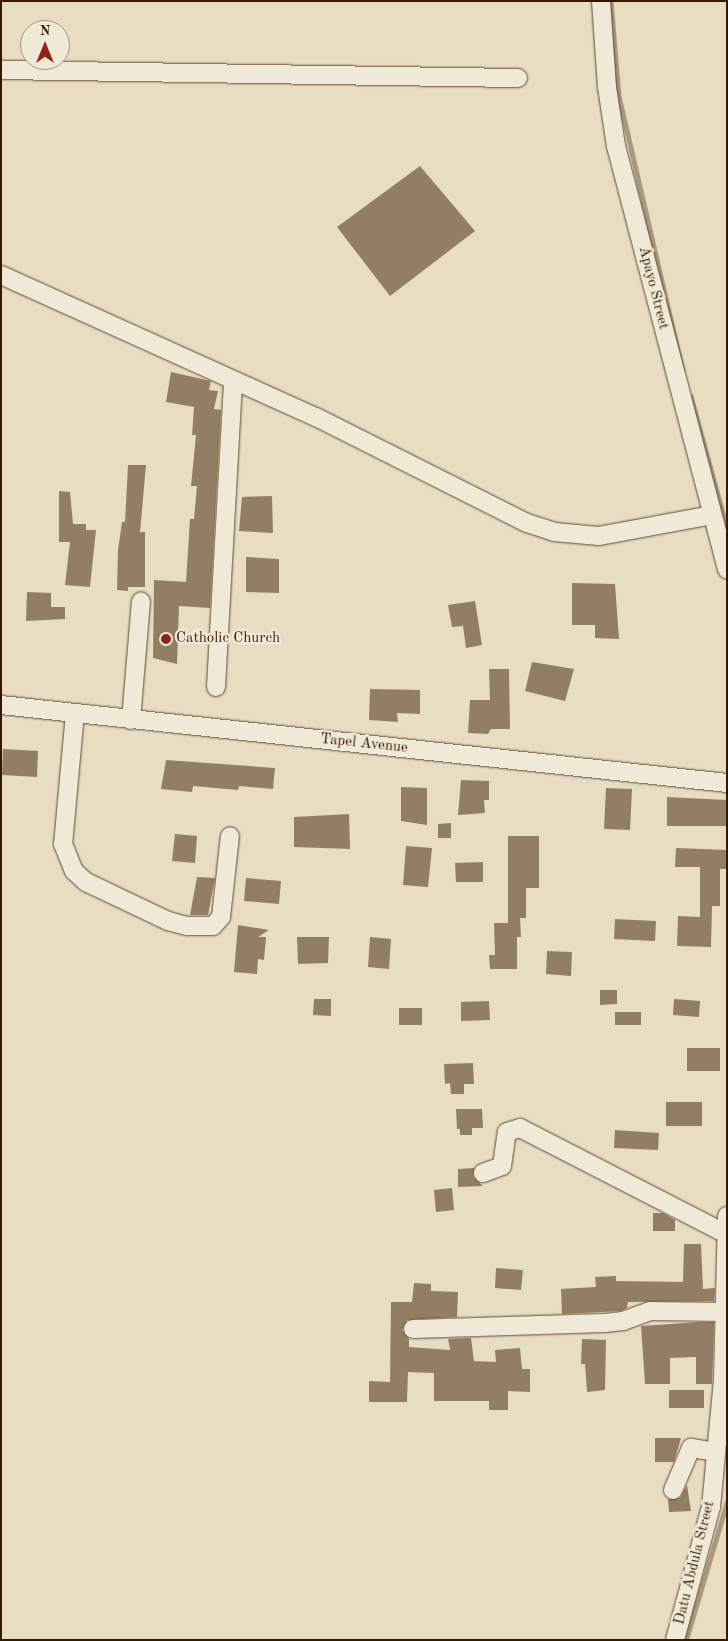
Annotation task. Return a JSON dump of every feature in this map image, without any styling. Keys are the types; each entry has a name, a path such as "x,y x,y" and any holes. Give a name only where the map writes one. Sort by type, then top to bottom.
{"street":[{"name":"Apayo Street","path":"601,1 607,87 616,146 727,570"},
{"path":"1,70 518,78"},
{"path":"1,275 233,382 316,417 495,509 554,532 599,536 712,515"},
{"path":"216,687 233,382"},
{"path":"131,720 141,601"},
{"name":"Tapel Avenue","path":"1,705 727,783"},
{"path":"75,713 63,844 74,871 86,882 168,921 188,926 213,926 221,917 230,836"},
{"path":"483,1173 502,1166 507,1132 520,1128 726,1234"},
{"name":"Datu Abdula Street","path":"675,1640 711,1507 724,1380 727,1216"},
{"path":"412,1329 604,1323 623,1321 650,1311 725,1312"},
{"path":"673,1490 691,1448 716,1452"}],"building":[{"path":"420,166 475,231 390,296 337,227"},
{"path":"171,372 211,381 209,390 218,391 214,409 221,410 210,608 179,606 177,664 153,658 154,580 186,582 190,519 194,519 197,486 191,486 196,435 192,435 194,407 166,402"},
{"path":"128,465 146,465 140,532 145,532 145,587 128,587 128,591 117,590 118,550 122,522 125,522"},
{"path":"59,491 70,492 73,524 86,524 86,530 96,530 90,587 65,585 70,542 59,542"},
{"path":"272,496 273,533 239,531 242,497"},
{"path":"246,557 279,559 279,593 246,592"},
{"path":"572,583 615,584 619,639 595,638 595,625 572,625"},
{"path":"27,592 51,593 51,607 65,607 65,619 26,621"},
{"path":"475,601 482,645 466,648 463,626 452,627 448,605"},
{"path":"532,662 574,669 565,701 525,691"},
{"path":"489,669 509,669 510,729 491,729 488,734 468,733 470,700 490,700"},
{"path":"370,689 420,690 420,714 397,713 398,722 369,720"},
{"path":"3,749 38,751 37,777 2,775"},
{"path":"166,760 275,768 273,789 239,786 238,790 193,786 192,792 161,789"},
{"path":"461,780 489,781 489,800 484,800 485,813 458,815"},
{"path":"401,787 427,788 427,825 401,821"},
{"path":"606,788 632,789 630,830 604,829"},
{"path":"667,797 727,800 727,826 667,826"},
{"path":"349,814 350,849 294,847 294,817"},
{"path":"451,823 451,838 438,838 438,824"},
{"path":"175,834 197,836 195,863 172,861"},
{"path":"508,836 539,836 539,888 526,888 526,918 520,918 521,937 517,937 517,969 490,969 489,955 495,955 494,923 508,923"},
{"path":"406,846 432,848 428,887 403,885"},
{"path":"676,848 727,850 727,869 720,869 720,906 712,906 711,947 677,946 678,916 700,917 700,867 675,867"},
{"path":"483,862 483,882 456,882 455,863"},
{"path":"197,877 215,878 208,915 190,915"},
{"path":"246,878 281,881 279,904 244,901"},
{"path":"615,919 656,921 655,941 614,939"},
{"path":"238,925 269,930 258,937 266,937 264,960 258,959 257,974 234,972"},
{"path":"297,937 329,937 328,963 298,964"},
{"path":"370,937 391,939 389,969 368,967"},
{"path":"547,951 572,952 571,976 546,974"},
{"path":"600,990 617,990 617,1004 600,1005"},
{"path":"314,999 331,999 331,1016 313,1015"},
{"path":"674,999 700,1001 699,1017 673,1015"},
{"path":"489,1001 490,1020 461,1021 461,1002"},
{"path":"399,1008 422,1008 422,1025 399,1025"},
{"path":"615,1012 641,1012 641,1025 615,1025"},
{"path":"687,1048 720,1048 720,1071 687,1071"},
{"path":"473,1063 474,1084 464,1084 464,1094 451,1094 450,1083 445,1084 444,1064"},
{"path":"666,1102 702,1102 702,1126 666,1126"},
{"path":"456,1109 482,1109 483,1128 472,1128 472,1135 460,1135 460,1129 457,1129"},
{"path":"615,1130 659,1133 658,1150 614,1148"},
{"path":"474,1168 473,1177 483,1186 458,1187 458,1169"},
{"path":"452,1188 454,1210 436,1212 434,1190"},
{"path":"653,1213 663,1213 675,1220 675,1231 653,1231"},
{"path":"684,1244 701,1244 703,1289 715,1288 714,1301 628,1302 627,1308 621,1311 562,1314 561,1289 596,1287 595,1277 616,1276 616,1281 683,1282"},
{"path":"496,1268 523,1270 521,1290 495,1288"},
{"path":"414,1283 431,1284 431,1291 458,1292 457,1317 407,1320 402,1330 409,1339 409,1347 450,1350 448,1339 471,1338 474,1361 496,1362 495,1350 520,1348 522,1369 530,1369 530,1392 508,1391 508,1410 489,1410 489,1401 434,1401 434,1373 408,1372 407,1402 369,1402 369,1381 390,1382 391,1302 412,1302"},
{"path":"714,1322 712,1384 696,1384 696,1357 670,1358 670,1384 645,1384 641,1326"},
{"path":"582,1339 606,1340 605,1390 587,1392 585,1364 581,1364"},
{"path":"669,1390 704,1390 704,1408 669,1408"},
{"path":"655,1438 681,1438 674,1462 655,1462"},
{"path":"687,1485 691,1511 669,1512 668,1499 680,1498"}],"waterway":[{"path":"611,1 619,96 683,370"},
{"path":"691,396 727,528"},
{"path":"686,1640 727,1502"}],"place":[{"name":"Catholic Church","path":"166,639"}]}
